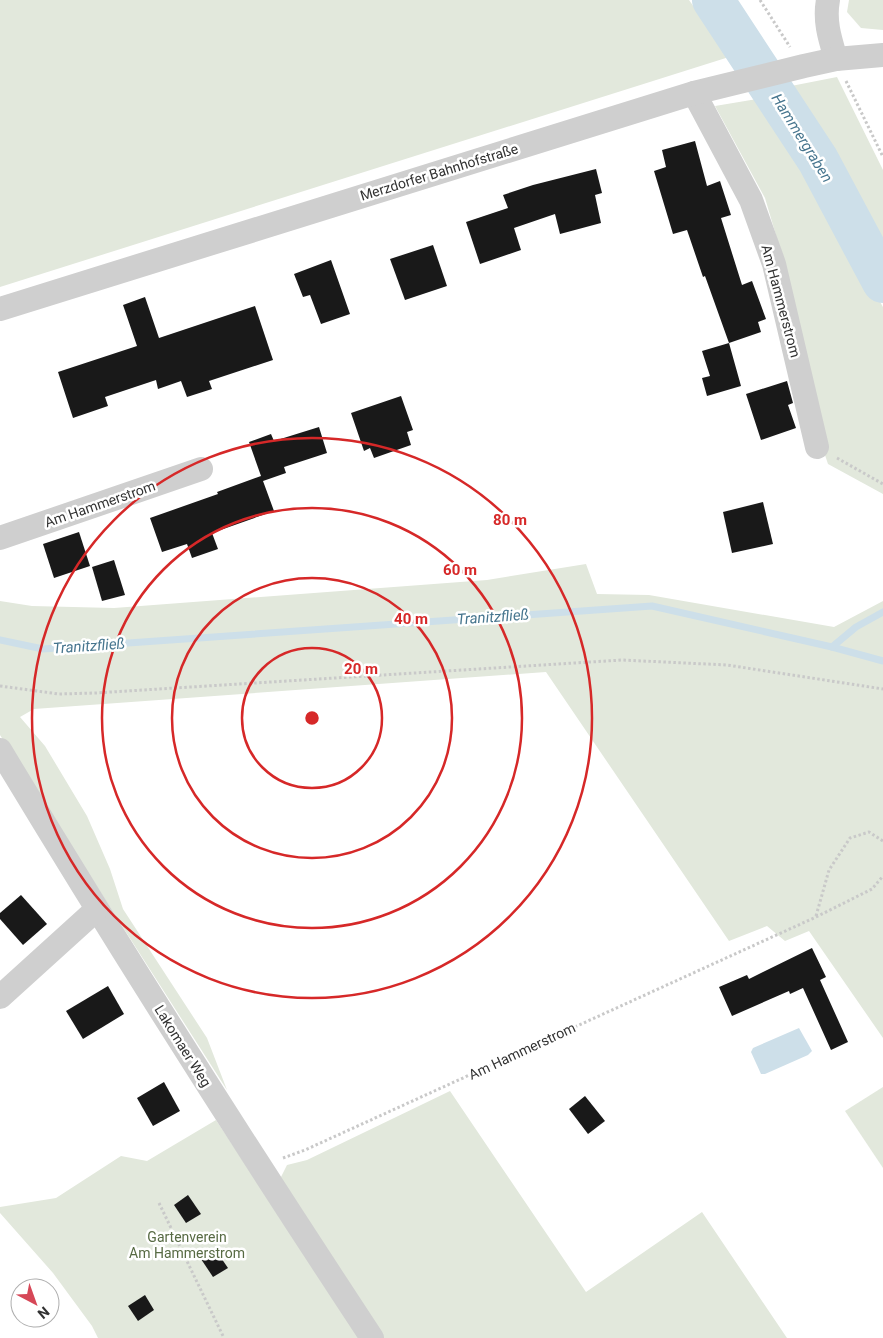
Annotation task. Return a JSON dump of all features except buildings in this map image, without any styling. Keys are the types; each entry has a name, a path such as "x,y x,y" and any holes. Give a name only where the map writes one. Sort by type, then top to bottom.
{"street":[{"path":"828,0 826,12 827,28 836,60"},
{"name":"Merzdorfer Bahnhofstraße","path":"0,309 694,93 800,67 836,60 883,55"},
{"name":"Am Hammerstrom","path":"694,93 751,200 774,264 817,447"},
{"name":"Am Hammerstrom","path":"0,538 200,469"},
{"name":"Lakomaer Weg","path":"0,750 96,910 259,1166 372,1338"},
{"path":"0,997 96,910"}],"path":[{"path":"760,0 800,67"},
{"path":"836,60 883,157"},
{"path":"817,447 883,484"},
{"path":"0,686 59,694 96,693 622,660 727,665 883,689"},
{"path":"816,917 829,870 850,838 869,832 883,841"},
{"name":"Am Hammerstrom","path":"259,1166 314,1146 816,917 872,889 883,876"},
{"path":"159,1203 224,1338"}],"green space":[{"path":"0,0 689,0 729,57 0,287"},
{"path":"849,0 883,0 883,30 861,28 847,12"},
{"path":"837,77 883,170 883,244 820,136 786,87"},
{"path":"757,99 798,160 883,307 883,494 828,464 820,440 786,269 765,198 715,106"},
{"path":"586,564 597,594 649,595 834,627 883,601 883,1038 809,931 785,941 767,926 729,941 546,672 34,709 20,717 45,746 87,816 110,869 123,909 207,1038 227,1090 0,735 0,601 32,606 114,608 487,580"},
{"path":"883,1087 883,1168 845,1111"},
{"path":"450,1091 586,1292 702,1212 787,1338 384,1338 279,1181 287,1165 307,1160"},
{"name":"Gartenverein Am Hammerstrom","path":"216,1120 360,1338 98,1338 92,1326 60,1283 60,1278 57,1278 0,1213 0,1207 56,1198 121,1156 147,1161"}],"water":[{"path":"799,1028 812,1051 808,1055 761,1074 751,1052 753,1048"}],"waterway":[{"name":"Hammergraben","path":"713,0 818,160 883,282"},
{"name":"Tranitzfließ","path":"0,640 43,649 652,606 832,647 883,661"},
{"name":"Tranitzfließ","path":"832,647 856,627 883,612"}]}
